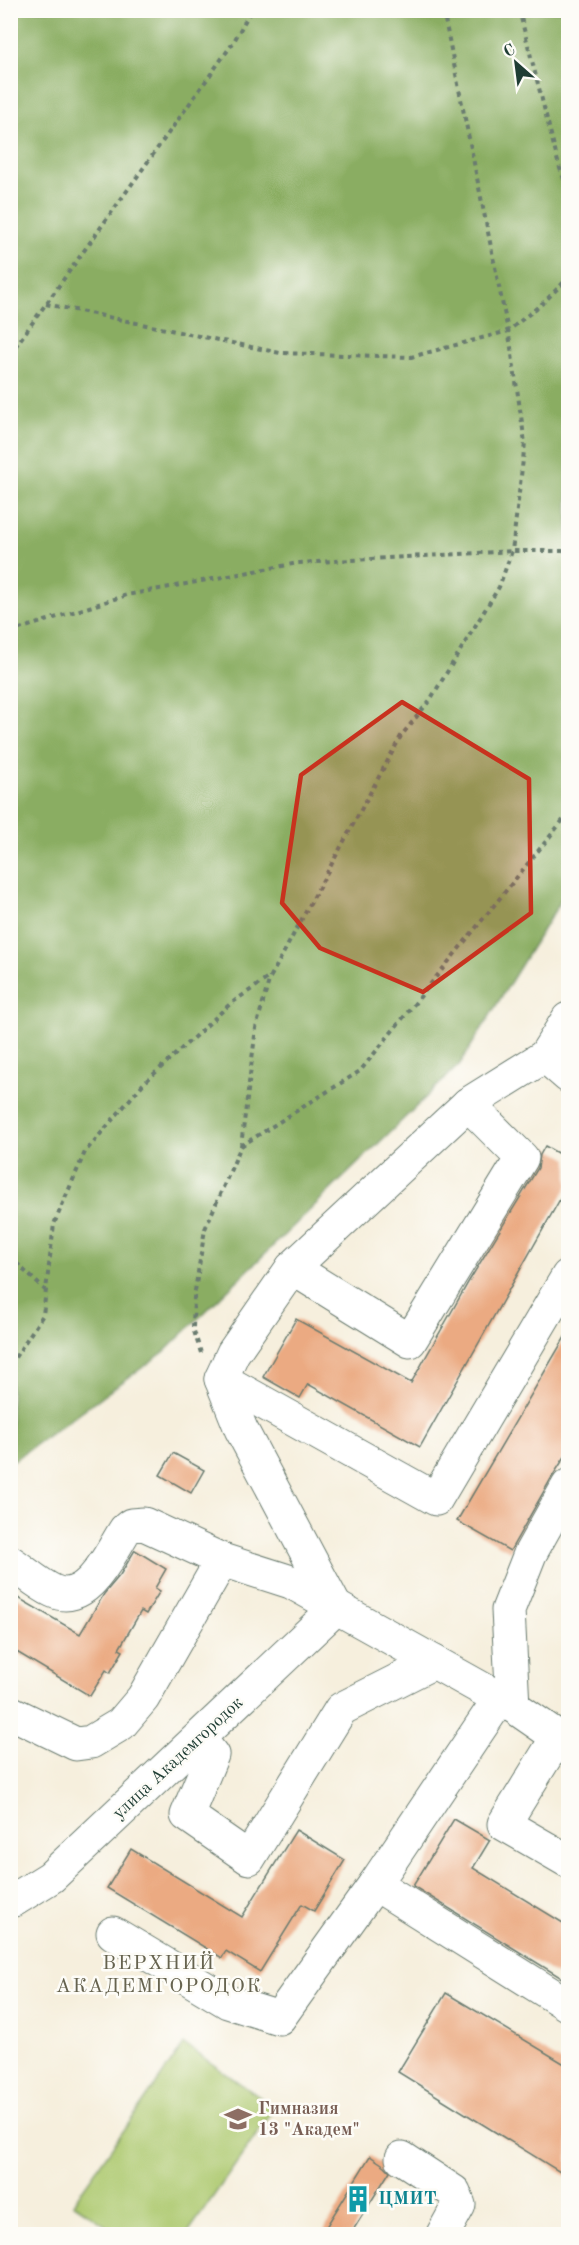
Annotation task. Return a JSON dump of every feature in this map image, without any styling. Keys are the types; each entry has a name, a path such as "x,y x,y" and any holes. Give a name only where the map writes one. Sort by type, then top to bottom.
{"street":[{"path":"336,1608 241,1429 222,1379 233,1353 292,1268 468,1104 557,1066 568,1019"},
{"path":"292,1268 410,1341 522,1158 468,1104"},
{"path":"222,1379 436,1499 568,1276"},
{"path":"114,1933 228,2002 279,2018 507,1702 508,1610 530,1554 568,1486"},
{"path":"10,1562 53,1591 66,1594 76,1592 87,1587 125,1530 131,1526 144,1524 222,1560 291,1582 507,1702 563,1741 504,1824 568,1861"},
{"path":"10,1712 76,1744 91,1742 121,1724 143,1698 222,1560"},
{"name":"улица Академгородок","path":"14,1900 51,1877 336,1608"},
{"path":"199,1737 212,1755 187,1815 249,1858 341,1709 434,1662"},
{"path":"375,1884 568,2005"},
{"path":"402,2158 454,2192 459,2205 443,2235"}],"path":[{"path":"10,354 233,43 251,10"},
{"path":"222,1379 205,1364 194,1328 194,1297 206,1229 241,1146 256,1028 271,976 401,736 430,700 499,587 512,551 525,443 508,331 443,10"},
{"path":"519,10 559,166 568,189"},
{"path":"46,304 279,353 411,357 508,331 544,302 568,278"},
{"path":"10,632 127,595 298,563 512,551 568,551"},
{"path":"241,1146 360,1071 568,814"},
{"path":"10,1365 43,1315 54,1224 85,1152 142,1083 230,1004 271,976"},
{"path":"10,1257 46,1291"}],"highlighted area":[{"path":"402,702 529,779 531,913 423,992 320,948 282,903 301,775"}],"green space":[{"path":"11,10 568,11 568,889 460,1064 164,1352 11,1462"},
{"path":"184,2044 275,2108 187,2234 118,2234 73,2203"}],"building":[{"path":"545,1146 568,1159 568,1185 420,1447 308,1384 300,1398 263,1377 296,1319 411,1383 469,1281 538,1168 540,1155"},
{"path":"568,1332 568,1452 510,1551 457,1521"},
{"path":"173,1453 204,1470 191,1493 160,1475"},
{"path":"135,1550 166,1569 155,1588 160,1591 146,1614 141,1611 119,1649 123,1651 110,1673 106,1670 90,1696 10,1648 10,1593 80,1634 104,1594 120,1575"},
{"path":"454,1819 490,1840 473,1868 568,1926 568,1982 413,1886"},
{"path":"296,1830 345,1860 314,1911 302,1904 260,1972 226,1951 222,1958 107,1888 131,1849 242,1917"},
{"path":"446,1993 568,2066 568,2177 398,2072"},
{"name":"ЦМИТ","path":"370,2156 390,2171 350,2235 321,2235"}],"place":[{"name":"Гимназия 13 \"Академ\"","path":"238,2119"},
{"name":"ЦМИТ","path":"358,2199"}],"district":[{"name":"ВЕРХНИЙ АКАДЕМГОРОДОК","path":"159,1976"}]}
